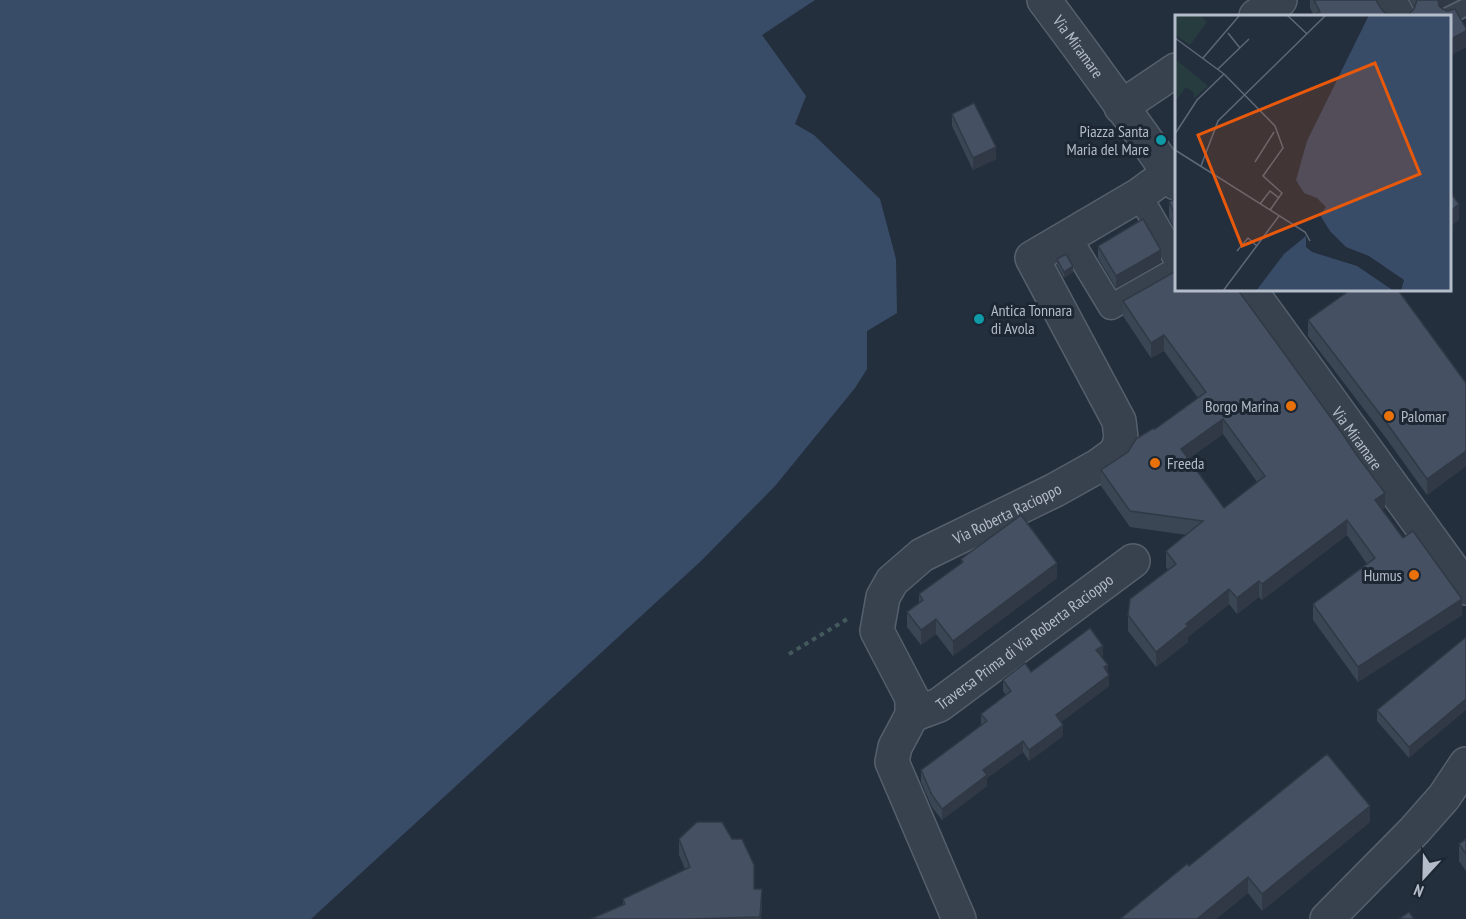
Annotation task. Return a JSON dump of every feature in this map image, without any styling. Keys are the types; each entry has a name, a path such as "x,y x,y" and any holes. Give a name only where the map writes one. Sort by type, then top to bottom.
{"street":[{"name":"Via Miramare","path":"1044,0 1173,178"},
{"path":"1258,15 1280,0"},
{"path":"1389,0 1397,15"},
{"path":"1122,107 1175,71"},
{"name":"Via Roberta Racioppo","path":"912,715 912,698 877,631 883,597 892,581 922,555 1055,490 1098,466 1117,452 1121,438 1119,421 1032,258 1139,195 1173,178"},
{"path":"1139,195 1175,257"},
{"path":"1068,236 1111,307 1175,271"},
{"name":"Via Miramare","path":"1251,291 1466,588"},
{"name":"Traversa Prima di Via Roberta Racioppo","path":"912,715 939,705 1133,561"},
{"path":"912,715 895,747 892,762 959,919"},
{"path":"1327,919 1455,790 1466,764"}],"lane":[{"path":"1450,15 1466,7"}],"path":[{"path":"789,654 883,597"}],"water":[{"path":"0,0 815,0 762,35 806,96 795,124 814,135 880,199 896,259 897,313 867,331 867,369 855,388 775,486 701,561 311,919 0,919"}],"building":[{"path":"1314,0 1376,0 1388,15 1314,15 1320,12"},
{"path":"1417,0 1438,0 1439,6 1443,9 1447,11 1455,9 1466,31 1451,39 1451,15 1408,15 1414,9"},
{"path":"974,103 996,147 973,158 952,114"},
{"path":"1451,194 1459,204 1451,210"},
{"path":"1175,199 1175,214 1169,202"},
{"path":"1143,219 1161,250 1116,276 1098,246"},
{"path":"1066,254 1073,266 1064,272 1057,259"},
{"path":"1175,272 1175,291 1239,291 1385,493 1375,500 1403,538 1413,531 1462,599 1358,667 1313,604 1375,558 1347,520 1262,584 1259,581 1237,598 1229,589 1156,652 1128,615 1130,599 1176,564 1166,551 1203,521 1130,511 1101,470 1128,452 1136,439 1155,429 1206,392 1164,335 1151,343 1123,301","holes":["1223,419 1265,476 1224,508 1181,449"]},
{"path":"1349,291 1399,291 1466,383 1466,451 1427,479 1308,320"},
{"path":"1021,515 1057,563 953,641 936,619 921,630 907,612 923,600 919,594 963,562 961,559"},
{"path":"1090,628 1103,646 1096,650 1108,665 1104,667 1109,675 1056,715 1063,725 1029,750 1023,741 983,770 987,775 942,809 932,795 921,770 987,721 981,714 1011,691 1003,680 1025,663 1031,672"},
{"path":"1466,637 1466,699 1409,747 1377,710"},
{"path":"1327,754 1370,806 1262,894 1248,877 1197,919 1120,919 1187,864 1189,866"},
{"path":"697,822 722,822 732,839 742,839 754,865 754,889 762,889 760,917 591,919 625,904 623,899 690,867 679,839"},
{"path":"1466,839 1466,854 1459,844"},
{"path":"1409,912 1414,919 1399,919"}],"place":[{"name":"Piazza Santa Maria del Mare","path":"1161,140"},
{"name":"Antica Tonnara di Avola","path":"979,319"},
{"name":"Borgo Marina","path":"1291,406"},
{"name":"Palomar","path":"1389,416"},
{"name":"Freeda","path":"1155,463"},
{"name":"Humus","path":"1414,575"}]}
